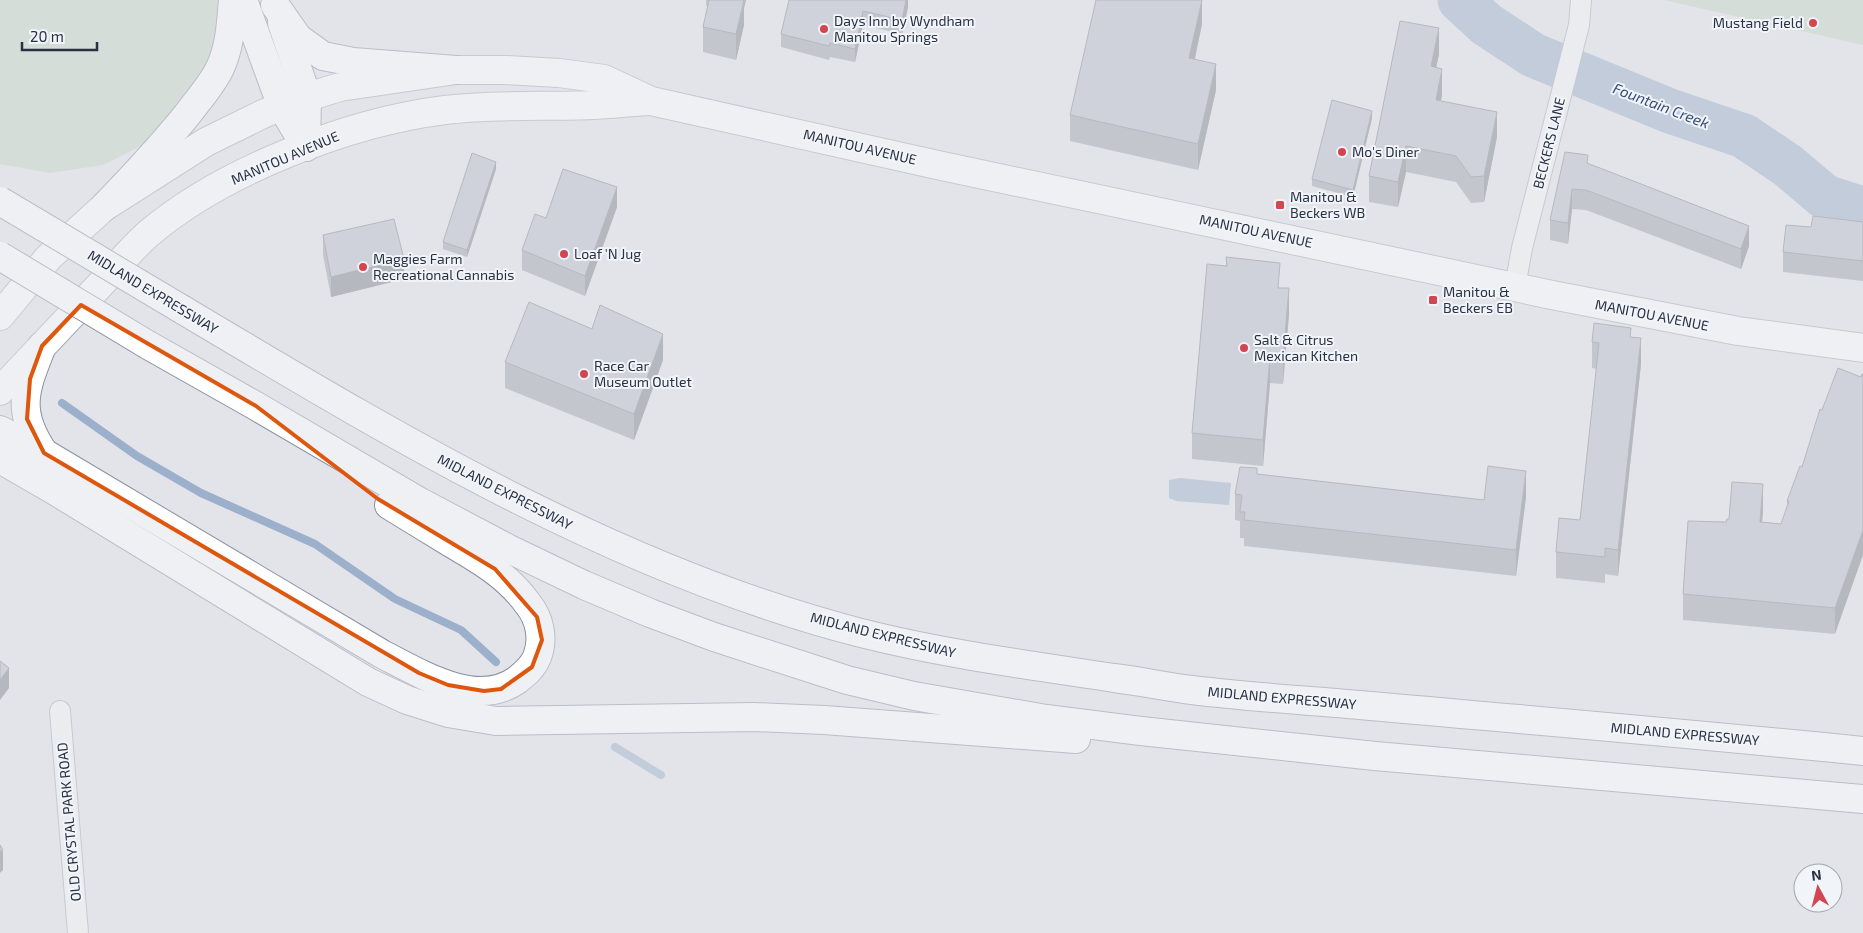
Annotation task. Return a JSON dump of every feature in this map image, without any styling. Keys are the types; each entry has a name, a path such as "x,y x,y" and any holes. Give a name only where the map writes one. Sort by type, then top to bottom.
{"main road":[{"path":"104,207 153,157 210,84 220,68 230,33 233,0"},
{"path":"243,0 282,107 306,147"},
{"path":"274,3 307,97 306,147"},
{"path":"274,3 298,38 323,56 353,62 456,70"},
{"name":"MANITOU AVENUE","path":"0,316 49,257 104,207 206,142 282,107 340,87 456,70 550,73 604,79 651,101 933,164 1515,287 1738,331 1863,348"},
{"name":"MANITOU AVENUE","path":"0,391 147,235 183,208 222,184 262,165 348,132 384,122 444,110 494,106 592,105 651,101"},
{"name":"MIDLAND EXPRESSWAY","path":"0,201 305,383 417,446 559,521 689,576 747,598 859,633 983,658 1192,690 1863,751"},
{"path":"0,256 148,345 420,502 516,552 584,585 650,613 714,637 847,680 914,696 1046,719 1151,732 1375,756 1863,799"},
{"path":"42,346 30,379 26,402 27,419 32,436 44,453"},
{"path":"0,430 44,453 382,654 419,673 448,685 467,690 484,691 501,689 511,684 532,667 540,651 542,640 537,617 528,604 495,569 378,499 256,406"},
{"path":"0,459 368,682 406,700 448,713 496,721 755,717 814,719 1028,736 1375,756"},
{"path":"0,472 12,474 52,489"}],"street":[{"name":"BECKERS LANE","path":"1515,287 1522,248 1579,26 1581,0"},
{"name":"OLD CRYSTAL PARK ROAD","path":"60,711 78,933"}],"highlighted area":[{"path":"81,305 256,406 378,499 495,569 537,617 542,640 532,667 501,689 484,691 448,685 419,673 44,453 27,419 30,379 42,346"}],"green space":[{"path":"0,0 220,0 221,2 213,55 188,103 151,141 103,165 50,173 0,164"},
{"name":"Mustang Field","path":"1664,0 1863,0 1863,45"}],"water":[{"path":"1180,478 1231,483 1229,505 1176,501 1169,498 1169,480"}],"building":[{"path":"709,0 744,0 736,34 703,27"},
{"name":"Days Inn by Wyndham Manitou Springs","path":"789,0 906,0 902,20 863,11 855,49 830,43 829,46 781,34"},
{"path":"1096,0 1202,0 1189,58 1216,64 1198,144 1070,115"},
{"path":"1400,21 1439,28 1431,66 1442,69 1436,100 1497,112 1484,176 1471,177 1456,156 1406,146 1398,182 1369,176"},
{"name":"Mo's Diner","path":"1332,100 1372,111 1353,190 1312,179"},
{"path":"1565,152 1588,155 1587,163 1749,226 1741,249 1586,190 1572,189 1568,223 1550,220"},
{"path":"472,153 496,162 467,250 443,242"},
{"name":"Loaf 'N Jug","path":"563,169 617,187 585,276 522,250 535,214 546,218"},
{"path":"1813,216 1863,222 1863,261 1783,252 1786,225 1811,227"},
{"path":"394,219 404,259 331,277 323,235"},
{"name":"Salt & Citrus Mexican Kitchen","path":"1226,257 1280,263 1278,288 1289,288 1283,358 1270,357 1263,440 1192,433 1207,264 1227,266"},
{"name":"Race Car Museum Outlet","path":"529,302 592,329 600,305 663,334 634,414 505,362"},
{"path":"1594,323 1631,328 1630,337 1641,338 1618,550 1605,548 1605,557 1556,552 1559,518 1580,520 1599,343 1592,342"},
{"path":"1838,368 1861,377 1863,374 1863,530 1835,608 1683,594 1688,521 1726,522 1729,519 1732,482 1763,484 1760,522 1781,524 1789,501 1787,501 1800,466 1802,467 1820,409 1822,410"},
{"path":"1488,466 1526,471 1516,550 1244,520 1245,512 1240,512 1242,495 1235,494 1240,467 1257,468 1257,474 1484,500"},
{"path":"0,661 9,668 0,680"}],"waterway":[{"name":"Fountain Creek","path":"1460,0 1486,24 1533,55 1670,111 1744,136 1787,165 1825,197 1863,209"},
{"path":"62,403 137,456 201,493 315,544 395,599 461,630 496,662"},
{"path":"615,747 661,775"}],"place":[{"name":"Mustang Field","path":"1813,23"},
{"name":"Days Inn by Wyndham Manitou Springs","path":"824,29"},
{"name":"Mo's Diner","path":"1342,152"},
{"name":"Manitou & Beckers WB","path":"1280,205"},
{"name":"Loaf 'N Jug","path":"564,254"},
{"name":"Maggies Farm Recreational Cannabis","path":"363,267"},
{"name":"Manitou & Beckers EB","path":"1433,300"},
{"name":"Salt & Citrus Mexican Kitchen","path":"1244,348"},
{"name":"Race Car Museum Outlet","path":"584,374"}]}
